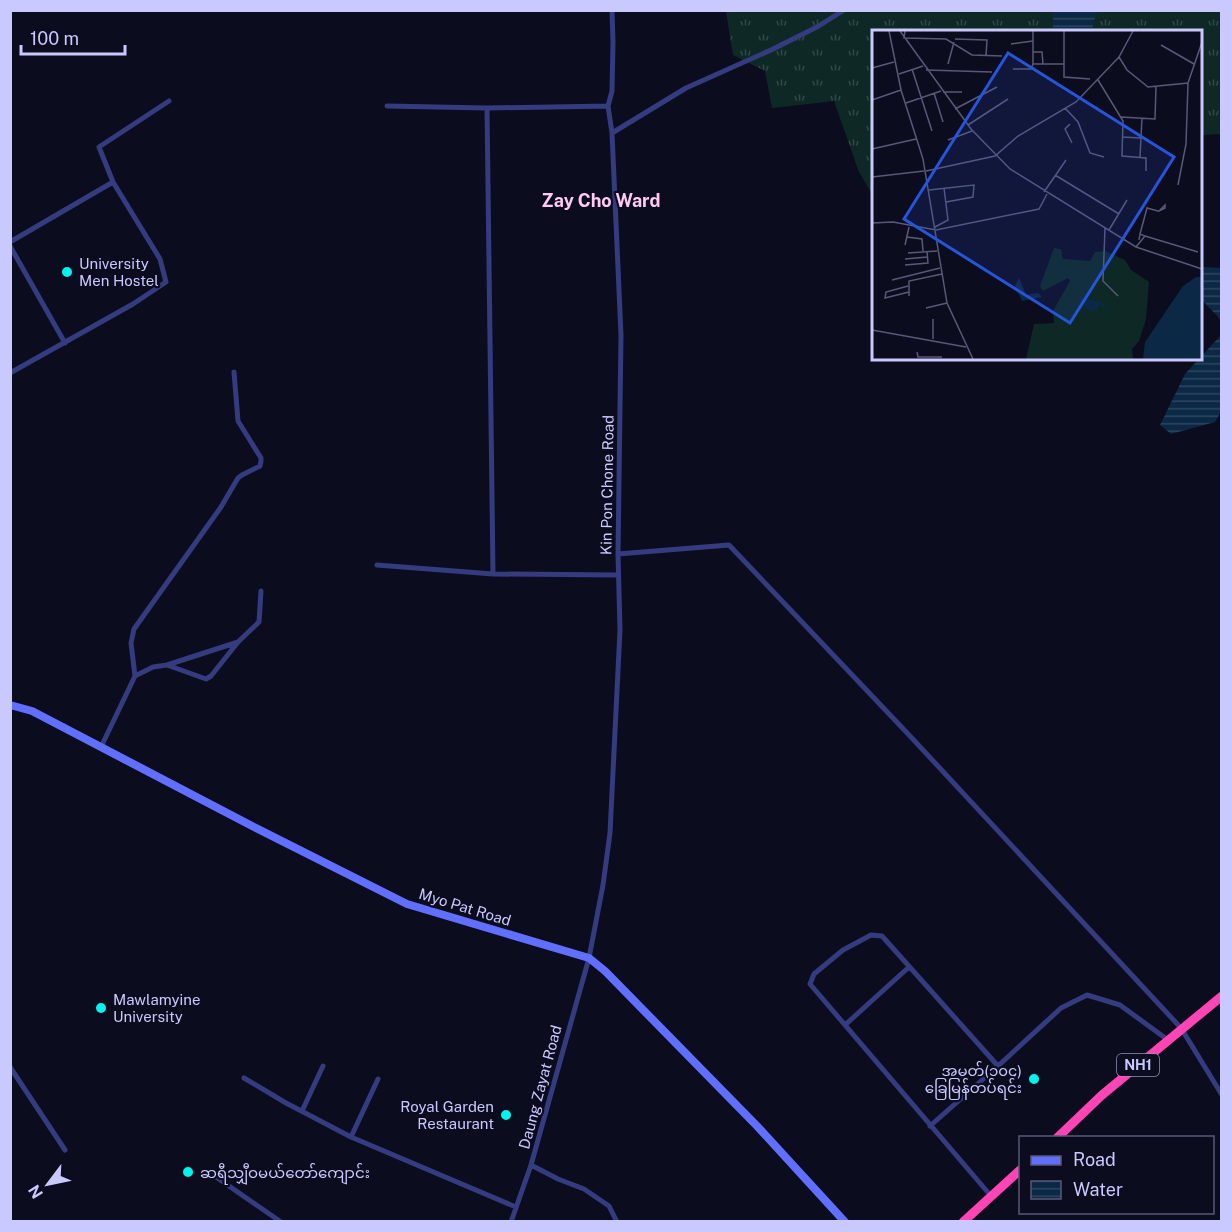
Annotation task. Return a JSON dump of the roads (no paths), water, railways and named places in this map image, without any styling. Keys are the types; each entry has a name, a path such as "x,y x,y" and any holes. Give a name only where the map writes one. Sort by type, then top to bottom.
{"highway":[{"name":"NH1","path":"1057,1136 1102,1095 1221,996"},
{"path":"963,1221 1019,1171"}],"main road":[{"name":"Myo Pat Road","path":"10,705 32,711 407,904 589,958 605,971 757,1126 846,1221"}],"street":[{"name":"Kin Pon Chone Road","path":"589,958 610,833 620,630 618,554 621,335 612,133 608,106 612,91 612,10"},
{"path":"612,133 686,88 771,50 817,27 844,10"},
{"path":"10,374 133,304 166,282 160,259 113,182 99,147 169,101"},
{"path":"387,106 487,108 608,106"},
{"path":"487,108 493,574"},
{"path":"65,343 10,244 113,182"},
{"path":"100,747 135,676 131,643 134,629 221,507 238,478 260,466 261,458 238,421 234,372"},
{"path":"618,554 729,545 1181,1028 1221,1095"},
{"path":"377,565 493,574 618,574"},
{"path":"166,665 206,679 209,678 238,642 259,622 261,591"},
{"path":"135,676 153,667 238,642"},
{"path":"991,1196 810,984 814,974 843,950 871,935 882,936 998,1066"},
{"name":"Daung Zayat Road","path":"511,1221 531,1165 589,958"},
{"path":"845,1025 909,967"},
{"path":"930,1126 1061,1008 1087,994 1120,1005 1168,1040"},
{"path":"302,1111 323,1066"},
{"path":"10,1067 66,1150"},
{"path":"244,1078 351,1137 516,1207"},
{"path":"351,1137 378,1079"},
{"path":"531,1165 584,1189 609,1206 617,1221"},
{"path":"216,1177 280,1221"}],"water":[{"path":"1053,10 1097,11 1092,30 1053,30"},
{"path":"1202,267 1221,268 1221,320 1202,300"},
{"path":"1221,335 1221,412 1215,422 1171,434 1160,425 1185,374 1198,360 1202,360 1202,356"}],"place":[{"name":"University Men Hostel","path":"67,272"},
{"name":"Mawlamyine University","path":"101,1008"},
{"name":"အမှတ်(၁၀၄) ခြေမြန်တပ်ရင်း","path":"1034,1079"},
{"name":"Royal Garden Restaurant","path":"506,1115"},
{"name":"ဆရီသျှီဝမယ်တော်ကျောင်း","path":"188,1172"}],"district":[{"name":"Zay Cho Ward","path":"601,200"}]}
